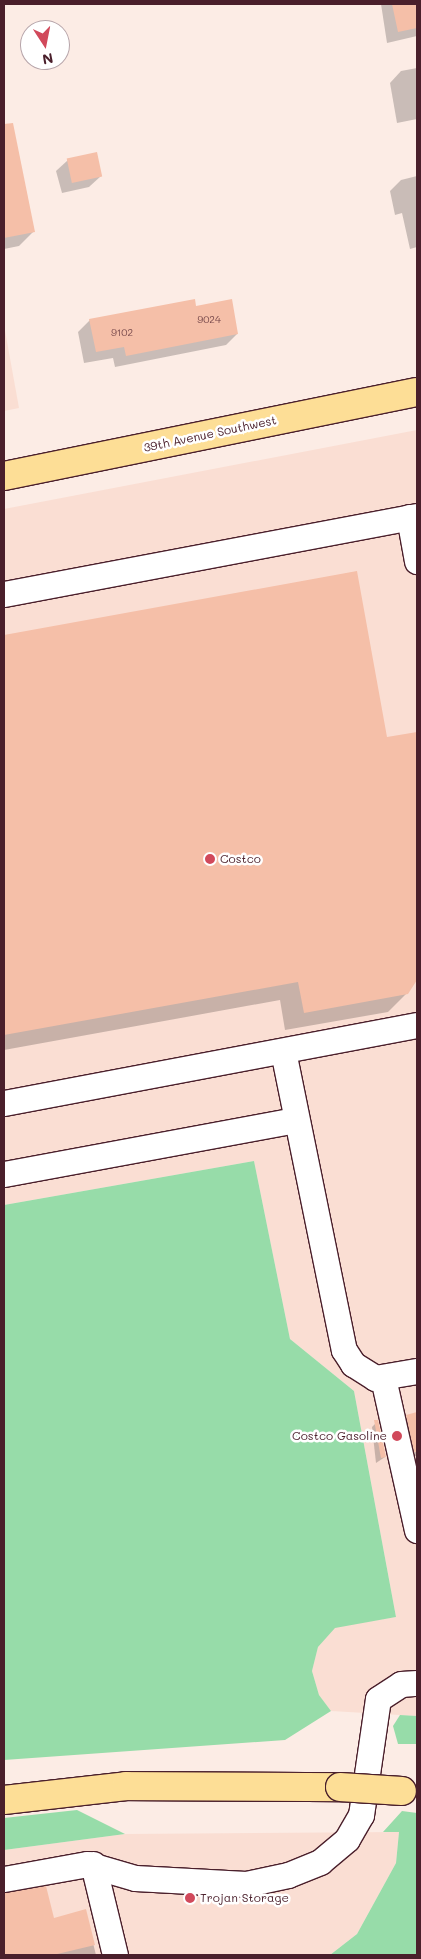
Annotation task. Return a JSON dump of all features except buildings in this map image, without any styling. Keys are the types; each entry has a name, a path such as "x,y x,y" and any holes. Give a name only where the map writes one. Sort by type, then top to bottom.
{"main road":[{"name":"39th Avenue Southwest","path":"4,476 417,392"},
{"path":"4,1800 126,1786 340,1787 410,1792"}],"street":[{"path":"4,594 413,516 417,561"},
{"path":"4,1103 417,1025"},
{"path":"283,1051 344,1350 367,1375 383,1378 417,1371"},
{"path":"4,1174 296,1120"},
{"path":"383,1378 417,1530"},
{"path":"4,1879 93,1864 134,1878 223,1884 288,1875 320,1862 347,1839 361,1815 371,1767 378,1699 396,1686 417,1683"},
{"path":"93,1864 110,1954"}],"shaded area":[{"path":"4,325 19,408 4,411"},
{"path":"417,430 417,1716 331,1711 319,1695 312,1671 318,1647 335,1627 396,1617 354,1391 290,1339 254,1161 4,1205 4,509"},
{"name":"Trojan Storage","path":"399,1832 396,1863 357,1934 330,1955 4,1955 4,1850 125,1834"}],"green space":[{"path":"254,1161 290,1339 354,1391 396,1617 335,1628 318,1647 312,1671 319,1695 331,1711 285,1740 4,1760 4,1205"},
{"path":"400,1715 417,1716 417,1744 398,1744 393,1726"},
{"path":"77,1810 125,1834 4,1850 4,1818"},
{"path":"402,1811 417,1813 417,1955 330,1955 357,1934 396,1863 399,1832 383,1832"}],"place":[{"name":"Costco","path":"210,859"},
{"name":"Costco Gasoline","path":"397,1436"},
{"name":"Trojan Storage","path":"190,1898"}]}
